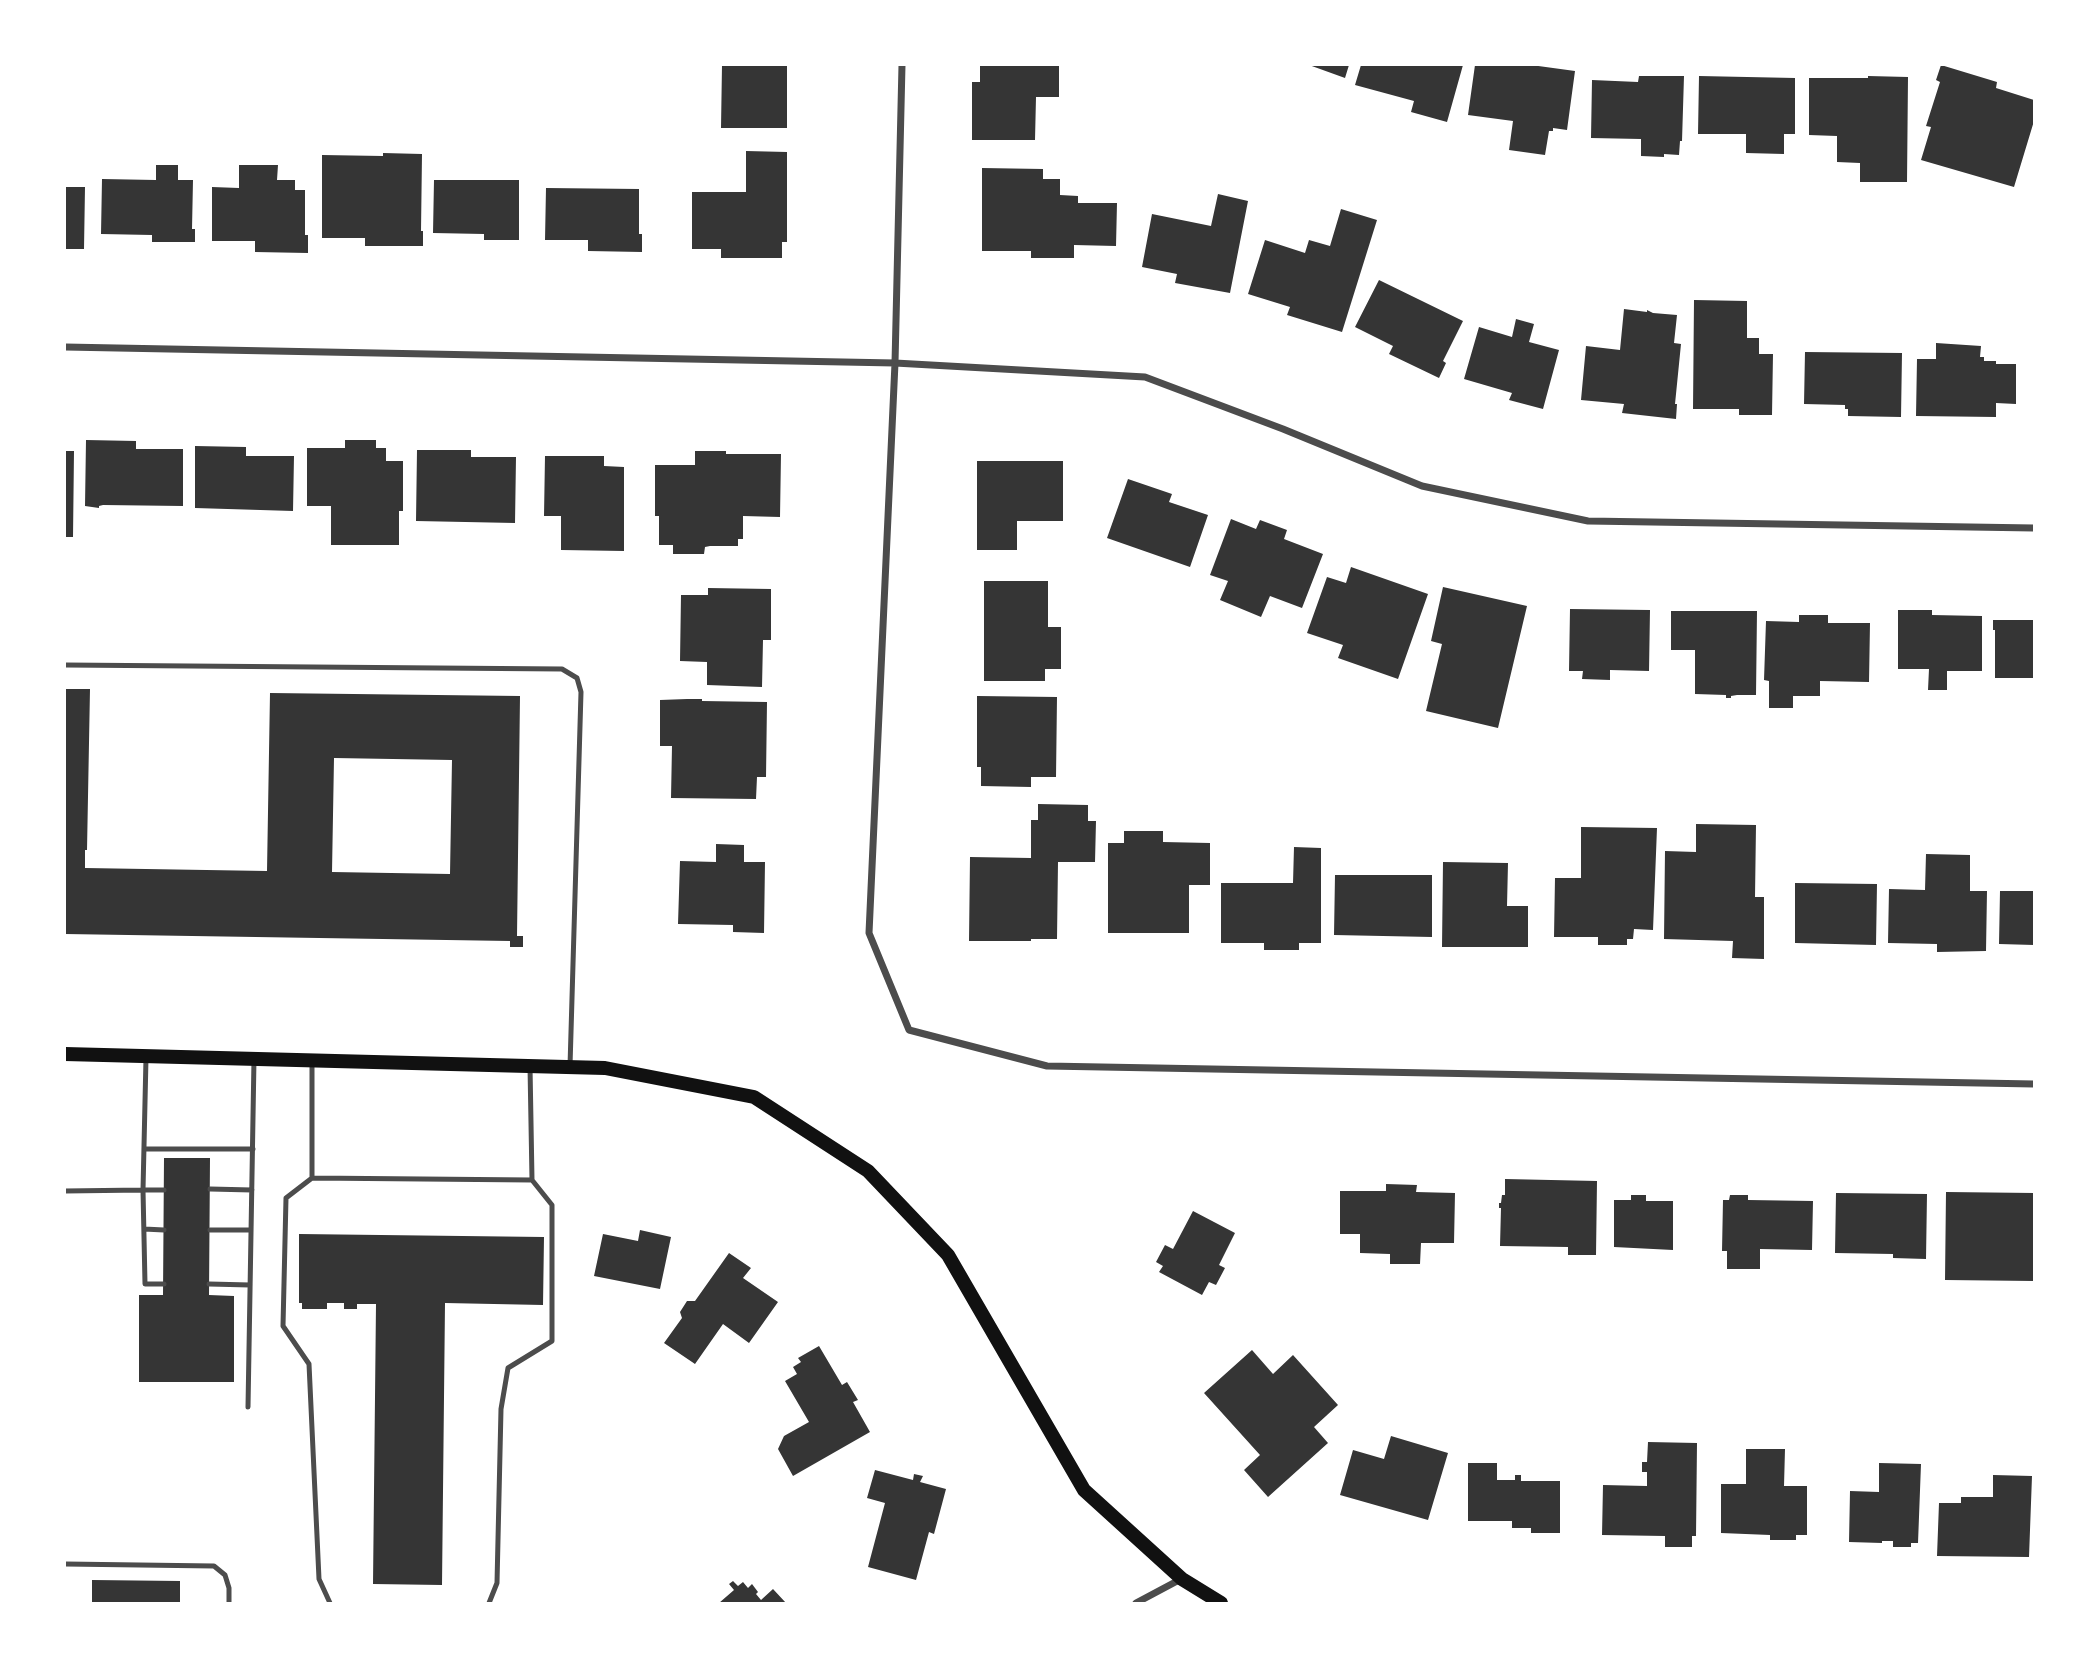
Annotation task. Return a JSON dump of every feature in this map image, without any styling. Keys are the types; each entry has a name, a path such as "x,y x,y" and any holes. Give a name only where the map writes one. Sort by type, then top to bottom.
{"main road":[{"path":"65,1054 605,1068 754,1097 868,1171 948,1255 1084,1490 1182,1579 1221,1603"}],"street":[{"path":"901,65 895,363 869,933 909,1030 1047,1066 2034,1084"},
{"path":"65,347 895,363 1146,377 1422,486 1588,521 2034,528"},
{"path":"1136,1603 1182,1579"}],"lane":[{"path":"65,665 562,669 577,678 581,692 570,1067"},
{"path":"146,1056 143,1190 145,1284 164,1284"},
{"path":"248,1407 254,1059"},
{"path":"312,1060 312,1178"},
{"path":"489,1603 497,1583 501,1409 508,1368 552,1341 552,1205 532,1181 530,1066"},
{"path":"144,1149 253,1149"},
{"path":"330,1603 319,1579 309,1364 283,1326 286,1198 312,1178 532,1181"},
{"path":"210,1189 252,1190"},
{"path":"65,1191 164,1190"},
{"path":"144,1229 164,1230"},
{"path":"210,1230 251,1230"},
{"path":"209,1284 250,1285"},
{"path":"65,1564 214,1566 225,1575 229,1588 229,1603"}],"building":[{"path":"722,65 787,65 787,128 721,128"},
{"path":"980,65 1059,65 1059,97 1036,97 1035,140 972,140 972,82 980,82"},
{"path":"1309,65 1349,65 1345,78"},
{"path":"1361,65 1463,65 1447,122 1411,112 1414,101 1355,85"},
{"path":"1475,65 1531,65 1575,71 1567,130 1553,128 1553,131 1549,131 1545,155 1509,150 1513,121 1468,115"},
{"path":"1941,65 1997,82 1996,88 2034,100 2034,121 2014,187 1921,160 1931,127 1926,126 1940,82 1936,80"},
{"path":"1639,76 1684,76 1682,141 1679,155 1641,156 1641,139 1591,138 1592,80 1638,82"},
{"path":"1699,76 1795,78 1795,134 1784,134 1784,154 1746,153 1746,134 1698,134"},
{"path":"1908,77 1907,182 1860,182 1860,163 1837,162 1837,136 1809,135 1809,78"},
{"path":"746,151 787,152 787,242 782,242 782,258 721,258 721,249 692,249 692,192 746,192"},
{"path":"383,153 422,154 423,246 365,246 365,238 322,238 322,155 383,156"},
{"path":"156,165 178,165 178,180 193,180 192,229 195,229 195,242 152,242 152,235 101,234 102,179 156,180"},
{"path":"239,165 278,165 277,180 295,180 295,190 305,190 305,235 308,235 308,253 255,252 255,241 212,241 212,187 239,188"},
{"path":"982,168 1043,169 1043,179 1060,179 1060,195 1078,196 1078,203 1117,203 1116,246 1074,245 1074,258 1031,258 1031,251 982,251"},
{"path":"434,180 519,180 519,240 484,240 484,234 433,233"},
{"path":"65,187 85,187 84,249 65,249"},
{"path":"546,188 639,189 639,234 642,234 642,252 588,251 588,240 545,240"},
{"path":"1218,194 1248,201 1230,293 1175,283 1177,274 1142,267 1152,214 1211,226"},
{"path":"1341,209 1377,220 1342,332 1287,315 1290,307 1248,294 1265,240 1305,253 1309,240 1330,246"},
{"path":"1379,280 1463,321 1443,361 1446,363 1439,378 1389,354 1393,346 1355,327"},
{"path":"1694,300 1747,301 1747,338 1759,338 1759,354 1773,354 1772,415 1739,415 1739,409 1693,409"},
{"path":"1624,309 1677,315 1674,343 1681,344 1676,419 1622,413 1624,404 1581,400 1586,346 1620,350"},
{"path":"1516,319 1534,324 1529,342 1559,350 1543,409 1509,400 1512,393 1464,379 1479,327 1512,337"},
{"path":"1936,343 1981,346 1980,357 1984,357 1984,361 2016,364 2016,404 1996,403 1996,417 1916,416 1917,359 1936,359"},
{"path":"1805,352 1902,353 1901,417 1848,416 1845,405 1804,404"},
{"path":"86,440 136,441 136,449 183,449 183,506 85,506"},
{"path":"345,440 376,440 376,448 386,448 386,461 403,461 403,511 399,511 399,545 331,545 331,506 307,506 307,448 345,448"},
{"path":"195,446 246,447 246,456 294,456 293,511 195,508"},
{"path":"417,450 471,450 471,457 516,457 515,523 416,521"},
{"path":"65,451 74,451 73,537 65,537"},
{"path":"695,451 781,454 780,517 743,516 743,539 738,539 738,546 705,547 704,554 673,554 673,545 659,545 659,516 655,516 655,465 695,465"},
{"path":"545,456 604,456 604,466 624,467 624,551 561,550 561,516 544,516"},
{"path":"977,461 1063,461 1063,521 1017,521 1017,550 977,550"},
{"path":"1128,479 1172,494 1169,502 1208,515 1190,567 1107,538"},
{"path":"1231,519 1256,529 1260,520 1287,530 1284,539 1323,554 1302,608 1270,596 1261,617 1220,600 1228,581 1210,575"},
{"path":"1351,567 1428,594 1398,679 1338,658 1343,645 1307,633 1327,577 1346,583"},
{"path":"984,581 1048,581 1048,627 1061,627 1061,669 1045,669 1045,681 984,681"},
{"path":"1443,587 1527,606 1498,728 1426,711 1442,644 1431,641"},
{"path":"708,588 771,589 771,640 763,640 762,687 707,685 707,662 680,661 681,595 708,595"},
{"path":"1570,609 1650,610 1649,671 1610,670 1610,680 1582,679 1583,671 1569,671"},
{"path":"1898,610 1932,610 1932,615 1982,616 1982,671 1947,671 1947,690 1928,690 1929,669 1898,669"},
{"path":"1671,611 1757,611 1756,695 1726,698 1726,695 1695,694 1695,650 1671,650"},
{"path":"1799,615 1828,615 1828,623 1870,623 1869,682 1820,681 1820,696 1793,696 1793,708 1769,708 1769,681 1764,680 1766,621 1799,622"},
{"path":"1993,620 2034,620 2034,678 1995,678"},
{"path":"65,689 90,689 85,868 267,871 270,693 520,696 517,936 523,936 523,947 510,947 510,941 65,934","holes":["334,758 452,760 450,874 332,872"]},
{"path":"977,696 1057,697 1056,777 1031,777 1031,787 981,786 981,767 977,767"},
{"path":"660,700 767,702 766,777 757,777 756,799 671,798 672,746 660,746"},
{"path":"1038,804 1088,805 1088,821 1096,821 1095,862 1058,862 1057,939 969,941 970,857 1031,858 1031,820 1038,820"},
{"path":"1696,824 1756,825 1755,897 1764,897 1764,959 1732,958 1733,941 1664,939 1665,851 1696,852"},
{"path":"1581,827 1657,828 1653,930 1634,929 1633,939 1627,939 1627,945 1598,945 1598,937 1554,937 1555,878 1581,878"},
{"path":"1124,831 1163,831 1163,842 1210,843 1210,885 1189,885 1189,933 1108,933 1108,843 1124,843"},
{"path":"716,844 744,845 744,862 765,862 764,933 733,932 733,925 678,924 680,861 716,862"},
{"path":"1294,847 1321,848 1321,943 1299,943 1299,950 1264,950 1264,943 1221,943 1221,883 1293,883"},
{"path":"1926,854 1970,855 1970,891 1987,891 1986,951 1937,952 1937,944 1888,943 1889,889 1925,890"},
{"path":"1443,862 1508,863 1507,906 1528,906 1528,947 1442,947"},
{"path":"1335,875 1432,875 1432,937 1334,935"},
{"path":"1795,883 1877,884 1876,945 1795,943"},
{"path":"2000,891 2034,891 2034,945 1999,944"},
{"path":"164,1158 210,1158 209,1295 234,1296 234,1382 139,1382 139,1295 163,1295"},
{"path":"1505,1179 1597,1181 1596,1255 1568,1255 1568,1247 1500,1246 1499,1203 1502,1195 1505,1195"},
{"path":"1386,1184 1417,1185 1416,1192 1455,1193 1454,1243 1421,1243 1420,1264 1390,1264 1390,1254 1360,1253 1360,1234 1340,1234 1340,1191 1386,1191"},
{"path":"1946,1192 2034,1193 2034,1281 1945,1280"},
{"path":"1836,1193 1927,1194 1926,1259 1893,1258 1893,1254 1835,1253"},
{"path":"1631,1195 1646,1195 1646,1201 1673,1201 1673,1250 1614,1247 1614,1200 1631,1200"},
{"path":"1730,1195 1748,1195 1748,1200 1813,1201 1812,1250 1760,1249 1760,1269 1727,1269 1727,1251 1722,1251 1723,1200 1729,1200"},
{"path":"1193,1211 1235,1233 1219,1265 1225,1268 1216,1285 1209,1282 1202,1295 1159,1272 1163,1266 1156,1262 1165,1245 1173,1249"},
{"path":"640,1230 671,1237 660,1289 594,1276 603,1234 638,1241"},
{"path":"299,1234 544,1237 543,1305 445,1303 442,1585 373,1584 376,1304 357,1304 357,1309 344,1309 344,1303 327,1303 327,1309 302,1309 302,1303 299,1303"},
{"path":"729,1253 751,1268 743,1278 778,1302 749,1343 723,1324 695,1364 664,1343 682,1318 680,1312 687,1301 695,1301"},
{"path":"819,1346 842,1385 847,1382 858,1400 853,1402 870,1432 793,1476 778,1449 784,1436 809,1422 785,1381 797,1374 793,1367 801,1362 798,1358"},
{"path":"1252,1350 1273,1374 1293,1355 1338,1405 1314,1427 1328,1443 1268,1497 1244,1470 1260,1455 1204,1393"},
{"path":"1391,1436 1448,1453 1428,1520 1340,1495 1353,1450 1384,1459"},
{"path":"1648,1442 1697,1443 1696,1536 1692,1536 1692,1547 1665,1547 1665,1536 1602,1535 1603,1485 1647,1486 1647,1472 1642,1472 1642,1462 1647,1462"},
{"path":"1746,1449 1785,1449 1784,1486 1807,1486 1807,1535 1796,1535 1796,1540 1770,1540 1770,1535 1721,1533 1721,1484 1746,1484"},
{"path":"1468,1463 1497,1463 1497,1480 1515,1480 1515,1475 1521,1475 1521,1481 1560,1481 1560,1533 1531,1533 1531,1528 1512,1528 1512,1521 1468,1521"},
{"path":"1879,1463 1921,1464 1918,1543 1911,1543 1911,1547 1893,1547 1893,1541 1849,1542 1850,1491 1879,1492"},
{"path":"875,1470 913,1480 914,1474 923,1476 920,1482 946,1489 934,1534 929,1532 916,1580 868,1567 885,1503 867,1498"},
{"path":"1993,1475 2032,1476 2029,1557 1937,1556 1939,1503 1961,1503 1961,1497 1993,1497"},
{"path":"92,1580 180,1581 180,1603 92,1603"},
{"path":"733,1581 738,1586 743,1582 748,1588 752,1584 761,1600 773,1589 786,1603 719,1603 734,1590 729,1584"}]}
